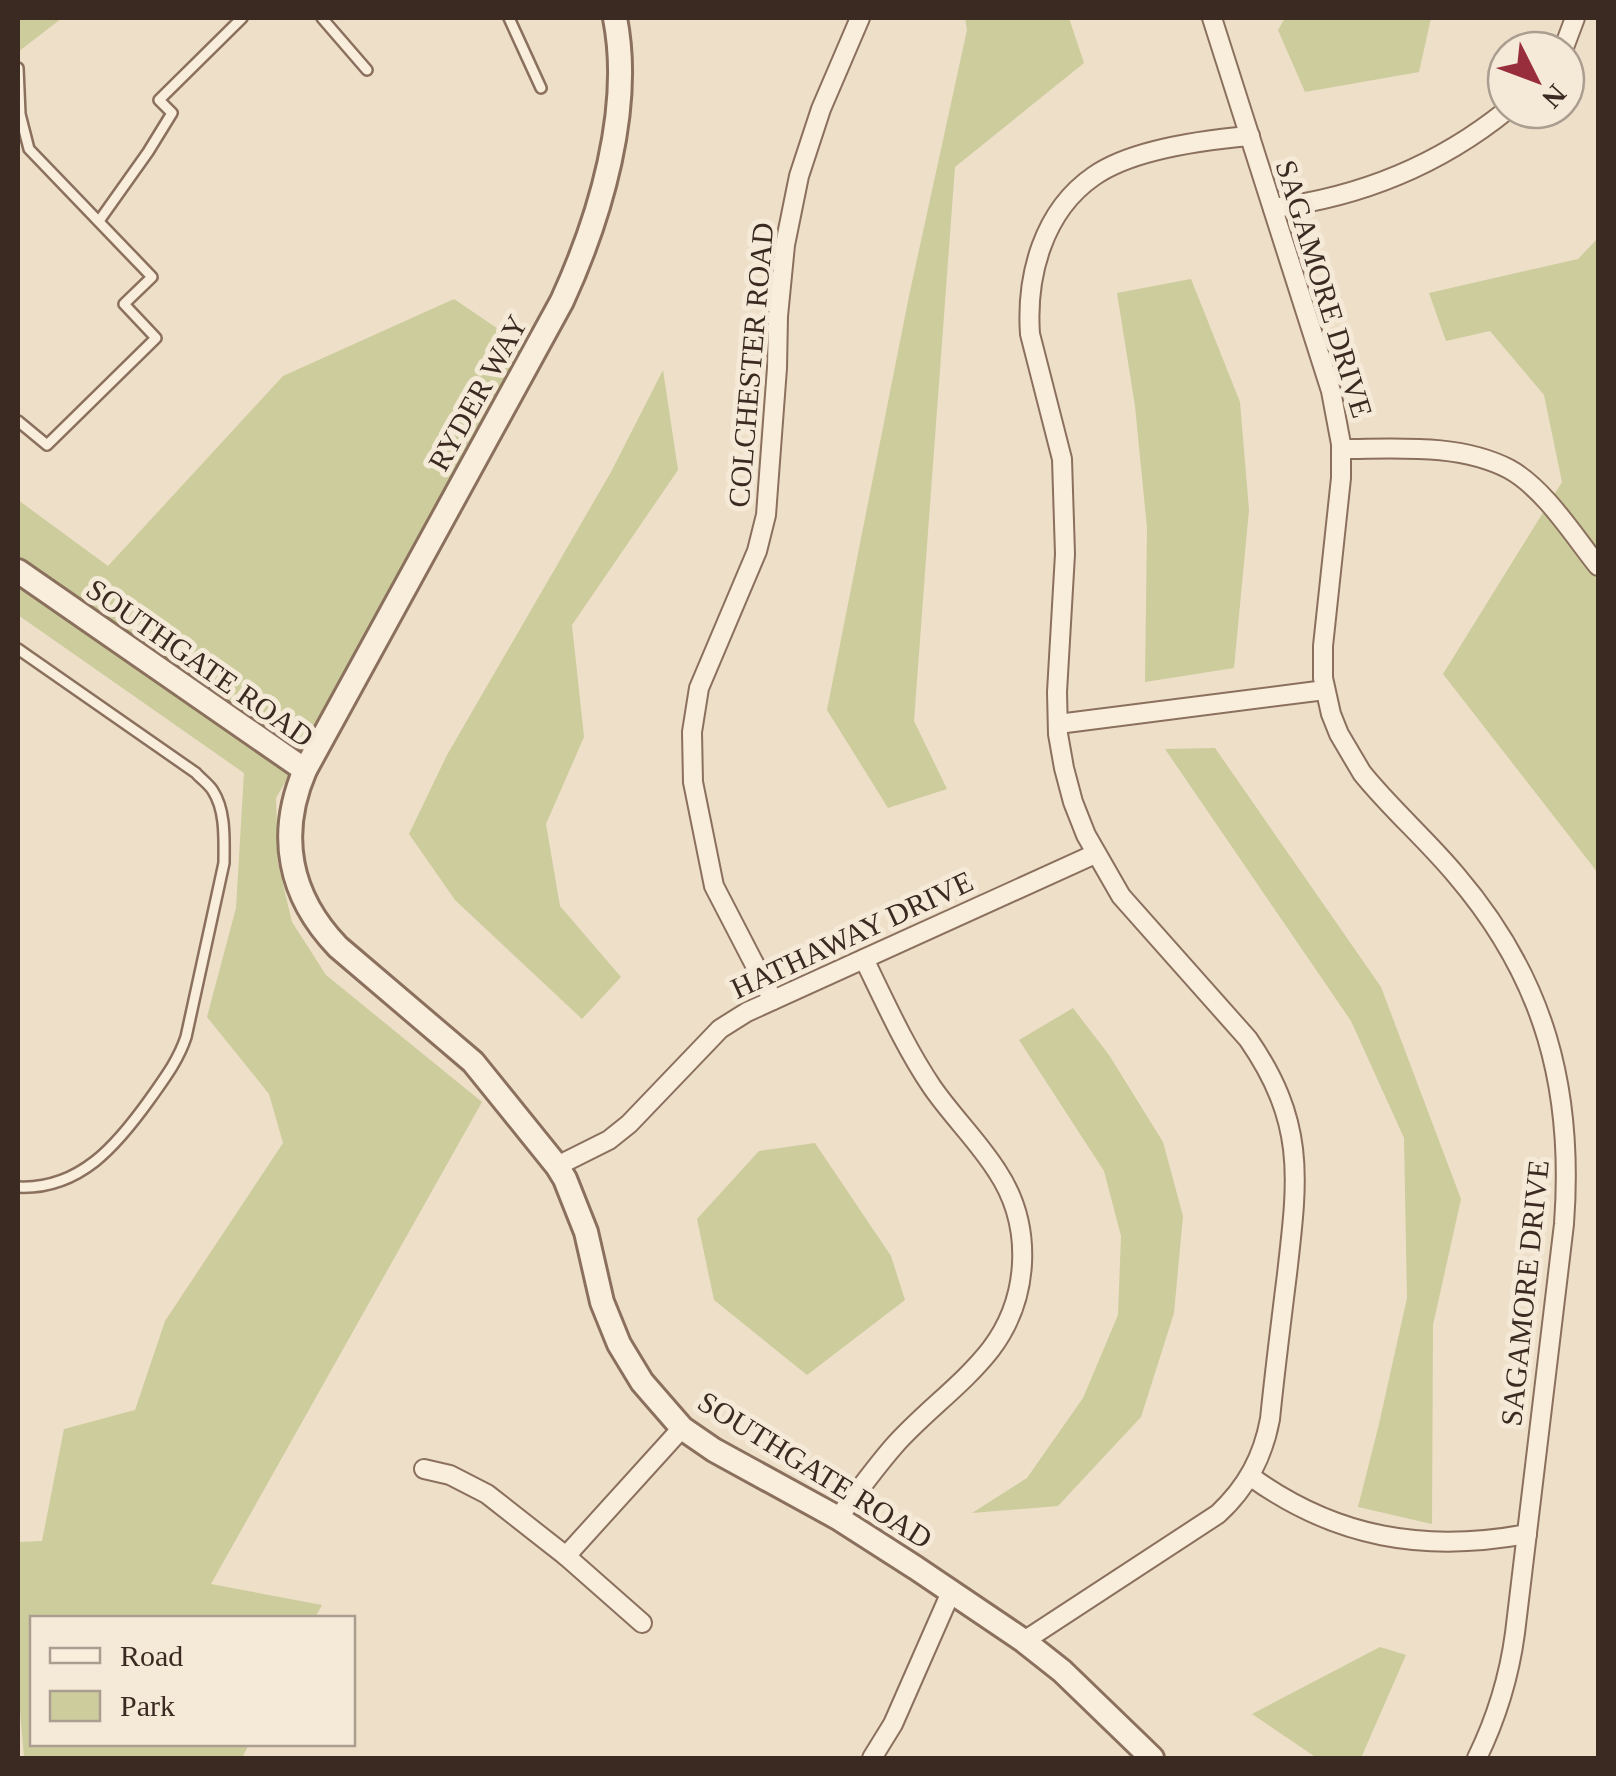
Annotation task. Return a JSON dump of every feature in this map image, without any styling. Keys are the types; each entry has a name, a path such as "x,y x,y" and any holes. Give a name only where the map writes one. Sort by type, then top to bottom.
{"street":[{"name":"RYDER WAY","path":"305,770 576,270 590,234 619,107 615,18"},
{"name":"COLCHESTER ROAD","path":"773,1000 714,886 693,782 692,732 700,688 757,551 766,516 778,316 785,246 799,176 821,109 860,18"},
{"name":"SAGAMORE DRIVE","path":"1212,18 1331,391 1341,450 1341,478 1322,678 1339,734 1362,773 1488,914 1532,996 1560,1085 1566,1147 1565,1209 1527,1534 1510,1671 1502,1702 1477,1758"},
{"path":"1273,208 1345,195 1388,181 1430,162 1486,126"},
{"path":"1024,1642 1206,1524 1230,1503 1250,1476 1270,1419 1296,1198 1289,1126 1273,1080 1248,1040 1121,896 1095,854 1073,802 1058,724 1065,554 1062,458 1030,334 1029,298 1035,263 1049,230 1069,200 1096,175 1170,148 1250,136"},
{"path":"1341,450 1419,449 1466,454 1510,470 1538,492 1598,566"},
{"name":"SOUTHGATE ROAD","path":"18,571 305,770 294,800 290,846 295,878 315,920 338,946 473,1062 557,1166 566,1179 586,1232 602,1302 619,1344 642,1382 682,1428 714,1450 838,1518 1024,1642 1062,1671 1152,1758"},
{"path":"1058,724 1325,690"},
{"name":"HATHAWAY DRIVE","path":"557,1166 609,1140 629,1124 720,1029 747,1012 1095,854"},
{"path":"838,1518 894,1446 991,1349 1014,1308 1023,1260 1021,1228 1005,1184 922,1072 864,959"},
{"path":"566,1556 682,1428"},
{"path":"424,1469 450,1475 486,1494 642,1622"},
{"path":"1250,1476 1295,1505 1326,1519 1391,1538 1459,1543 1527,1534"},
{"path":"872,1758 893,1724 951,1592"}],"lane":[{"path":"99,221 172,113 159,100 242,18"},
{"path":"322,18 368,70"},
{"path":"509,18 541,88"},
{"path":"18,68 20,114 29,149 152,277 124,304 156,338 47,445 18,420"},
{"path":"18,649 196,773 213,790 224,833 224,863 186,1037 176,1062 125,1135 106,1155 58,1181 18,1187"}],"green space":[{"path":"18,18 62,18 18,52"},
{"path":"965,18 1069,18 1084,63 955,167 914,721 947,789 888,808 827,710 909,296 967,30"},
{"path":"1285,18 1431,18 1419,72 1305,92 1278,30"},
{"path":"1598,238 1598,873 1443,674 1562,482 1544,395 1490,331 1446,341 1429,293 1578,259"},
{"path":"1191,279 1240,402 1249,510 1234,668 1145,682 1147,528 1135,406 1117,293"},
{"path":"454,299 532,352 276,798 278,863 292,922 326,975 482,1102 211,1584 322,1605 316,1616 30,1616 30,1746 248,1746 242,1758 24,1758 18,1687 18,1542 42,1541 64,1429 135,1410 165,1321 283,1143 269,1094 207,1017 236,908 244,773 18,615 18,500 108,566 283,376"},
{"path":"663,370 678,470 572,625 584,737 546,824 560,906 621,977 582,1019 455,900 409,834 447,755 611,472"},
{"path":"1215,748 1381,987 1461,1199 1433,1325 1432,1524 1358,1507 1407,1298 1404,1138 1351,1021 1165,749"},
{"path":"1073,1008 1109,1055 1163,1142 1183,1216 1174,1313 1141,1417 1058,1506 972,1513 1027,1478 1083,1398 1118,1315 1121,1236 1104,1171 1019,1040"},
{"path":"815,1143 891,1256 905,1300 807,1375 714,1300 697,1219 759,1151"},
{"path":"1380,1647 1406,1655 1361,1758 1317,1758 1252,1714"}]}
